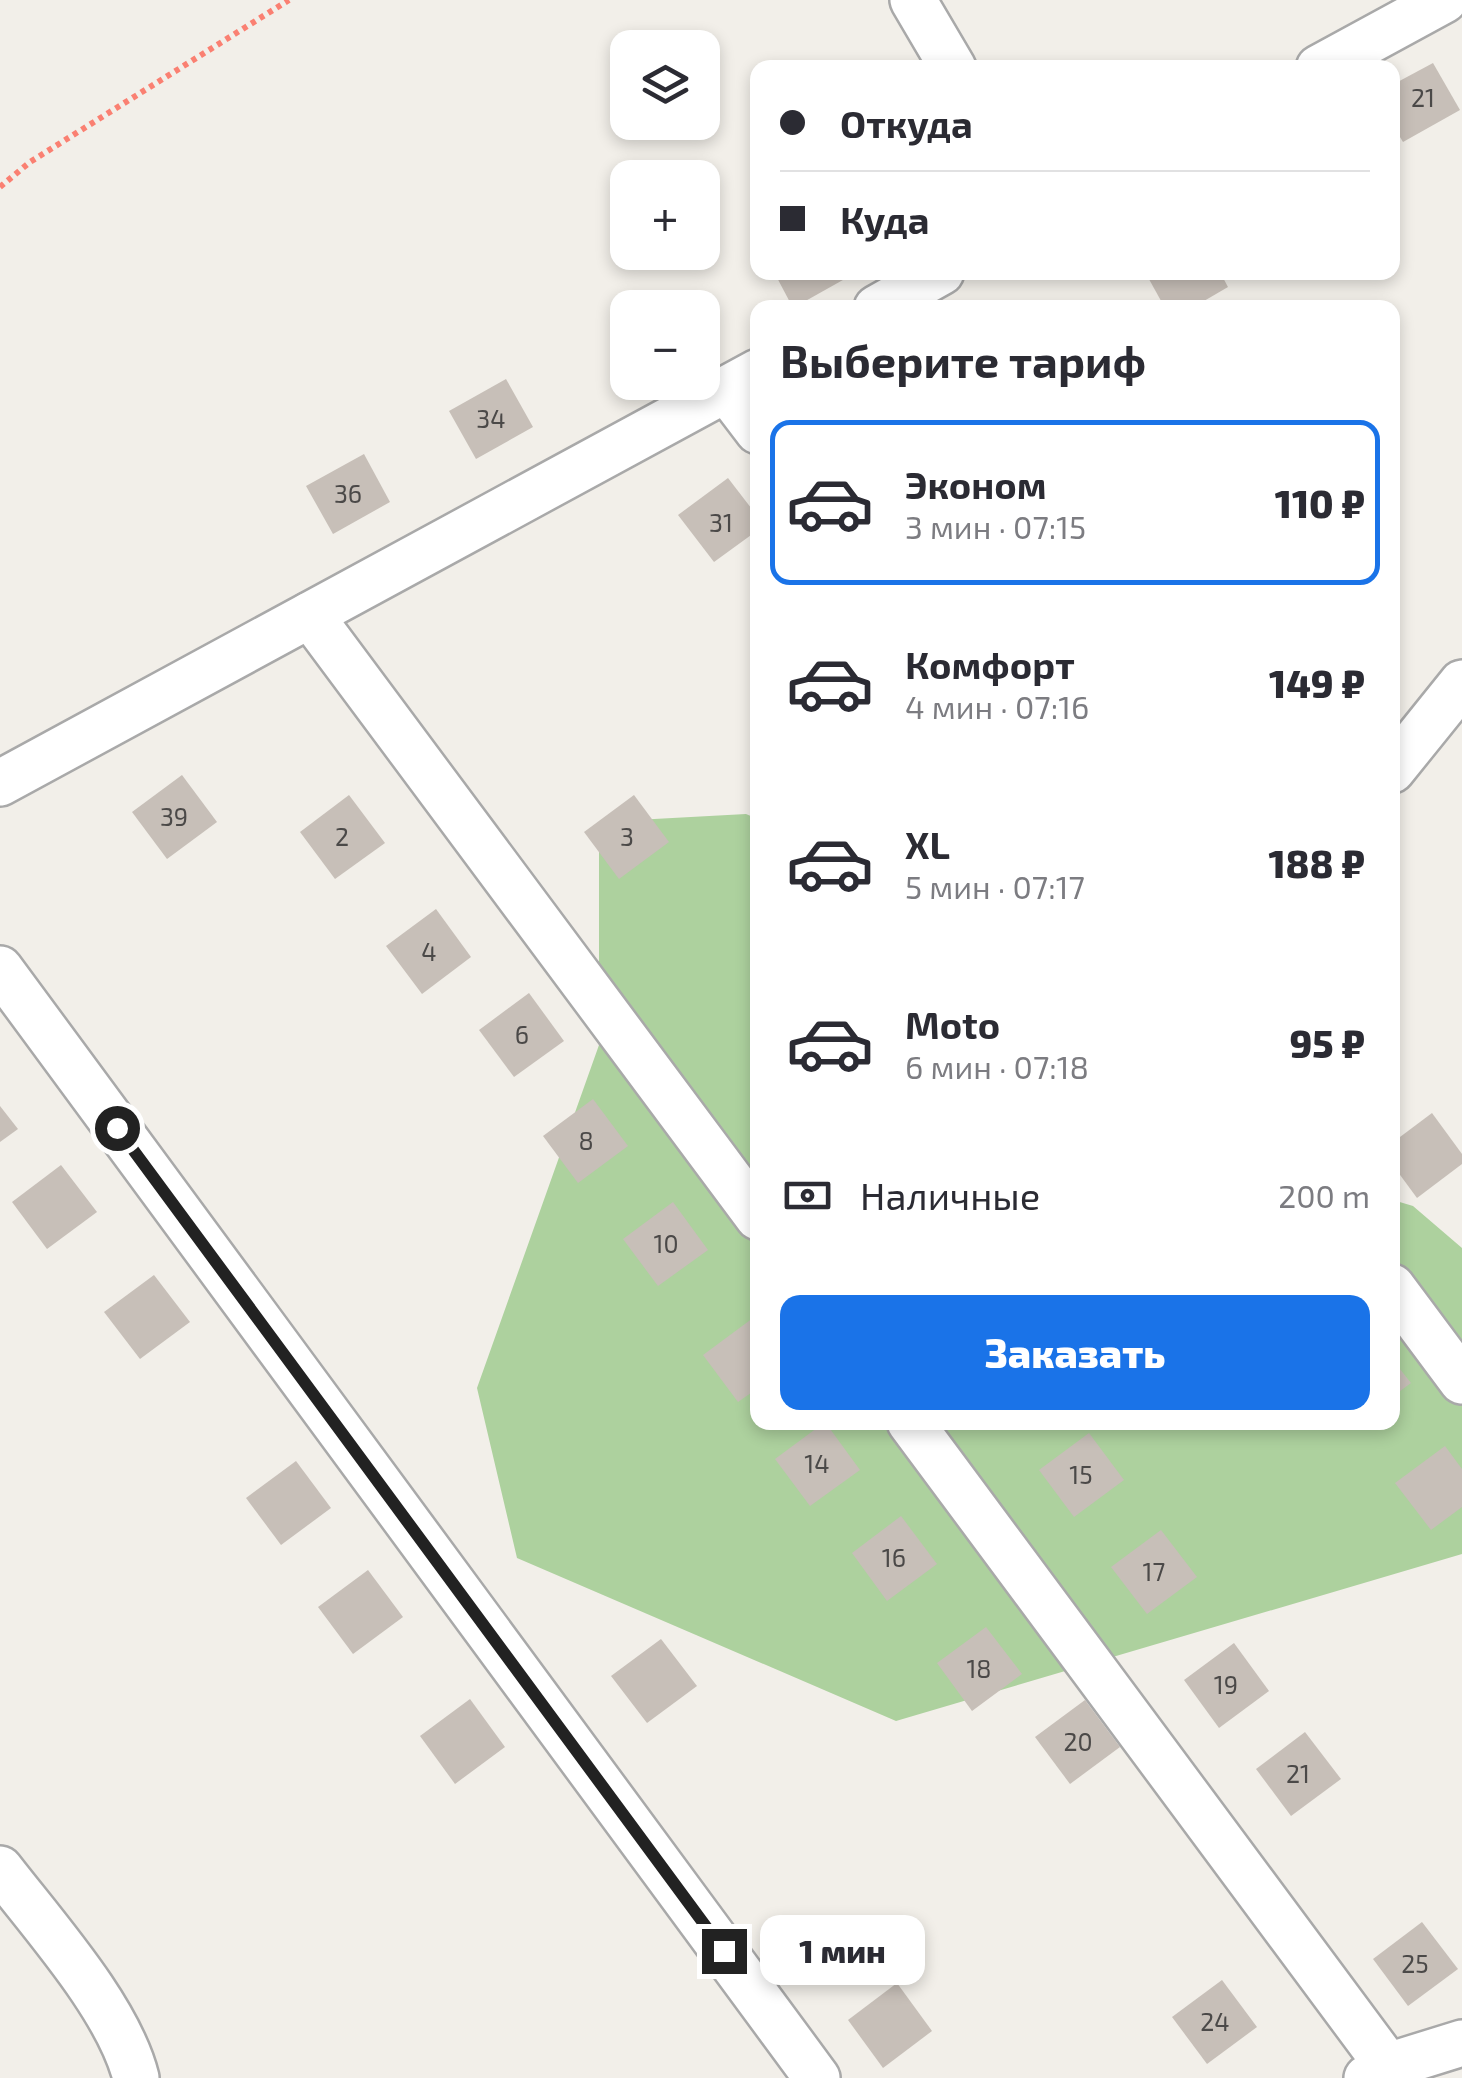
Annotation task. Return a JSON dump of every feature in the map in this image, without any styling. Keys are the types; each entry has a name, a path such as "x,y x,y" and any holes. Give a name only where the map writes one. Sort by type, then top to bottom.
{"street":[{"path":"914,0 948,60"},
{"path":"1334,60 1444,0"},
{"path":"891,300 927,280"},
{"path":"0,783 742,381 750,406"},
{"path":"310,615 750,1207"},
{"path":"1400,760 1462,684"},
{"path":"0,969 817,2078"},
{"path":"1400,1299 1462,1381"},
{"path":"916,1430 1377,2072 1462,2042"},
{"path":"0,1869 78,1969 131,2057 136,2078"}],"path":[{"path":"0,187 30,162 290,0"}],"green space":[{"path":"750,816 750,1430 1400,1430 1400,1202 1413,1206 1462,1248 1462,1554 896,1721 517,1558 477,1388 599,1045 599,822"}],"building":[{"path":"1433,63 1460,110 1403,142 1400,81"},
{"path":"778,280 843,280 807,300 789,300"},
{"path":"1149,280 1224,280 1228,287 1206,300 1161,300"},
{"path":"506,379 533,427 476,459 449,411"},
{"path":"364,454 390,502 333,534 306,486"},
{"path":"728,478 750,507 750,536 714,562 678,515"},
{"path":"182,775 217,822 167,859 132,812"},
{"path":"349,795 385,843 335,879 300,832"},
{"path":"634,795 669,842 619,879 584,832"},
{"path":"436,909 471,957 422,994 386,946"},
{"path":"529,993 564,1041 514,1077 479,1030"},
{"path":"593,1099 628,1146 578,1183 543,1136"},
{"path":"0,1106 18,1129 0,1142"},
{"path":"1432,1113 1462,1154 1462,1164 1417,1198 1400,1175 1400,1137"},
{"path":"61,1165 97,1212 47,1249 12,1202"},
{"path":"673,1202 708,1250 658,1286 623,1239"},
{"path":"154,1275 190,1322 140,1359 104,1312"},
{"path":"750,1320 750,1394 738,1402 703,1355"},
{"path":"1400,1369 1411,1383 1400,1391"},
{"path":"814,1430 831,1430 860,1470 810,1506 775,1459"},
{"path":"1089,1433 1124,1480 1074,1517 1039,1470"},
{"path":"1445,1446 1462,1469 1462,1507 1431,1530 1395,1483"},
{"path":"296,1461 331,1508 281,1545 246,1498"},
{"path":"901,1516 937,1564 887,1601 852,1553"},
{"path":"1161,1530 1197,1577 1147,1614 1111,1567"},
{"path":"368,1570 403,1617 353,1654 318,1607"},
{"path":"986,1627 1022,1674 972,1711 937,1663"},
{"path":"661,1639 697,1686 647,1723 611,1676"},
{"path":"1234,1643 1269,1691 1219,1728 1184,1680"},
{"path":"470,1699 505,1747 455,1784 420,1736"},
{"path":"1085,1700 1120,1747 1070,1784 1035,1737"},
{"path":"1305,1732 1341,1779 1291,1816 1256,1769"},
{"path":"1422,1922 1458,1969 1408,2006 1373,1959"},
{"path":"1222,1980 1257,2027 1207,2064 1172,2017"},
{"path":"897,1983 932,2031 883,2068 848,2020"}],"route":[{"path":"117,1128 724,1951"}]}
